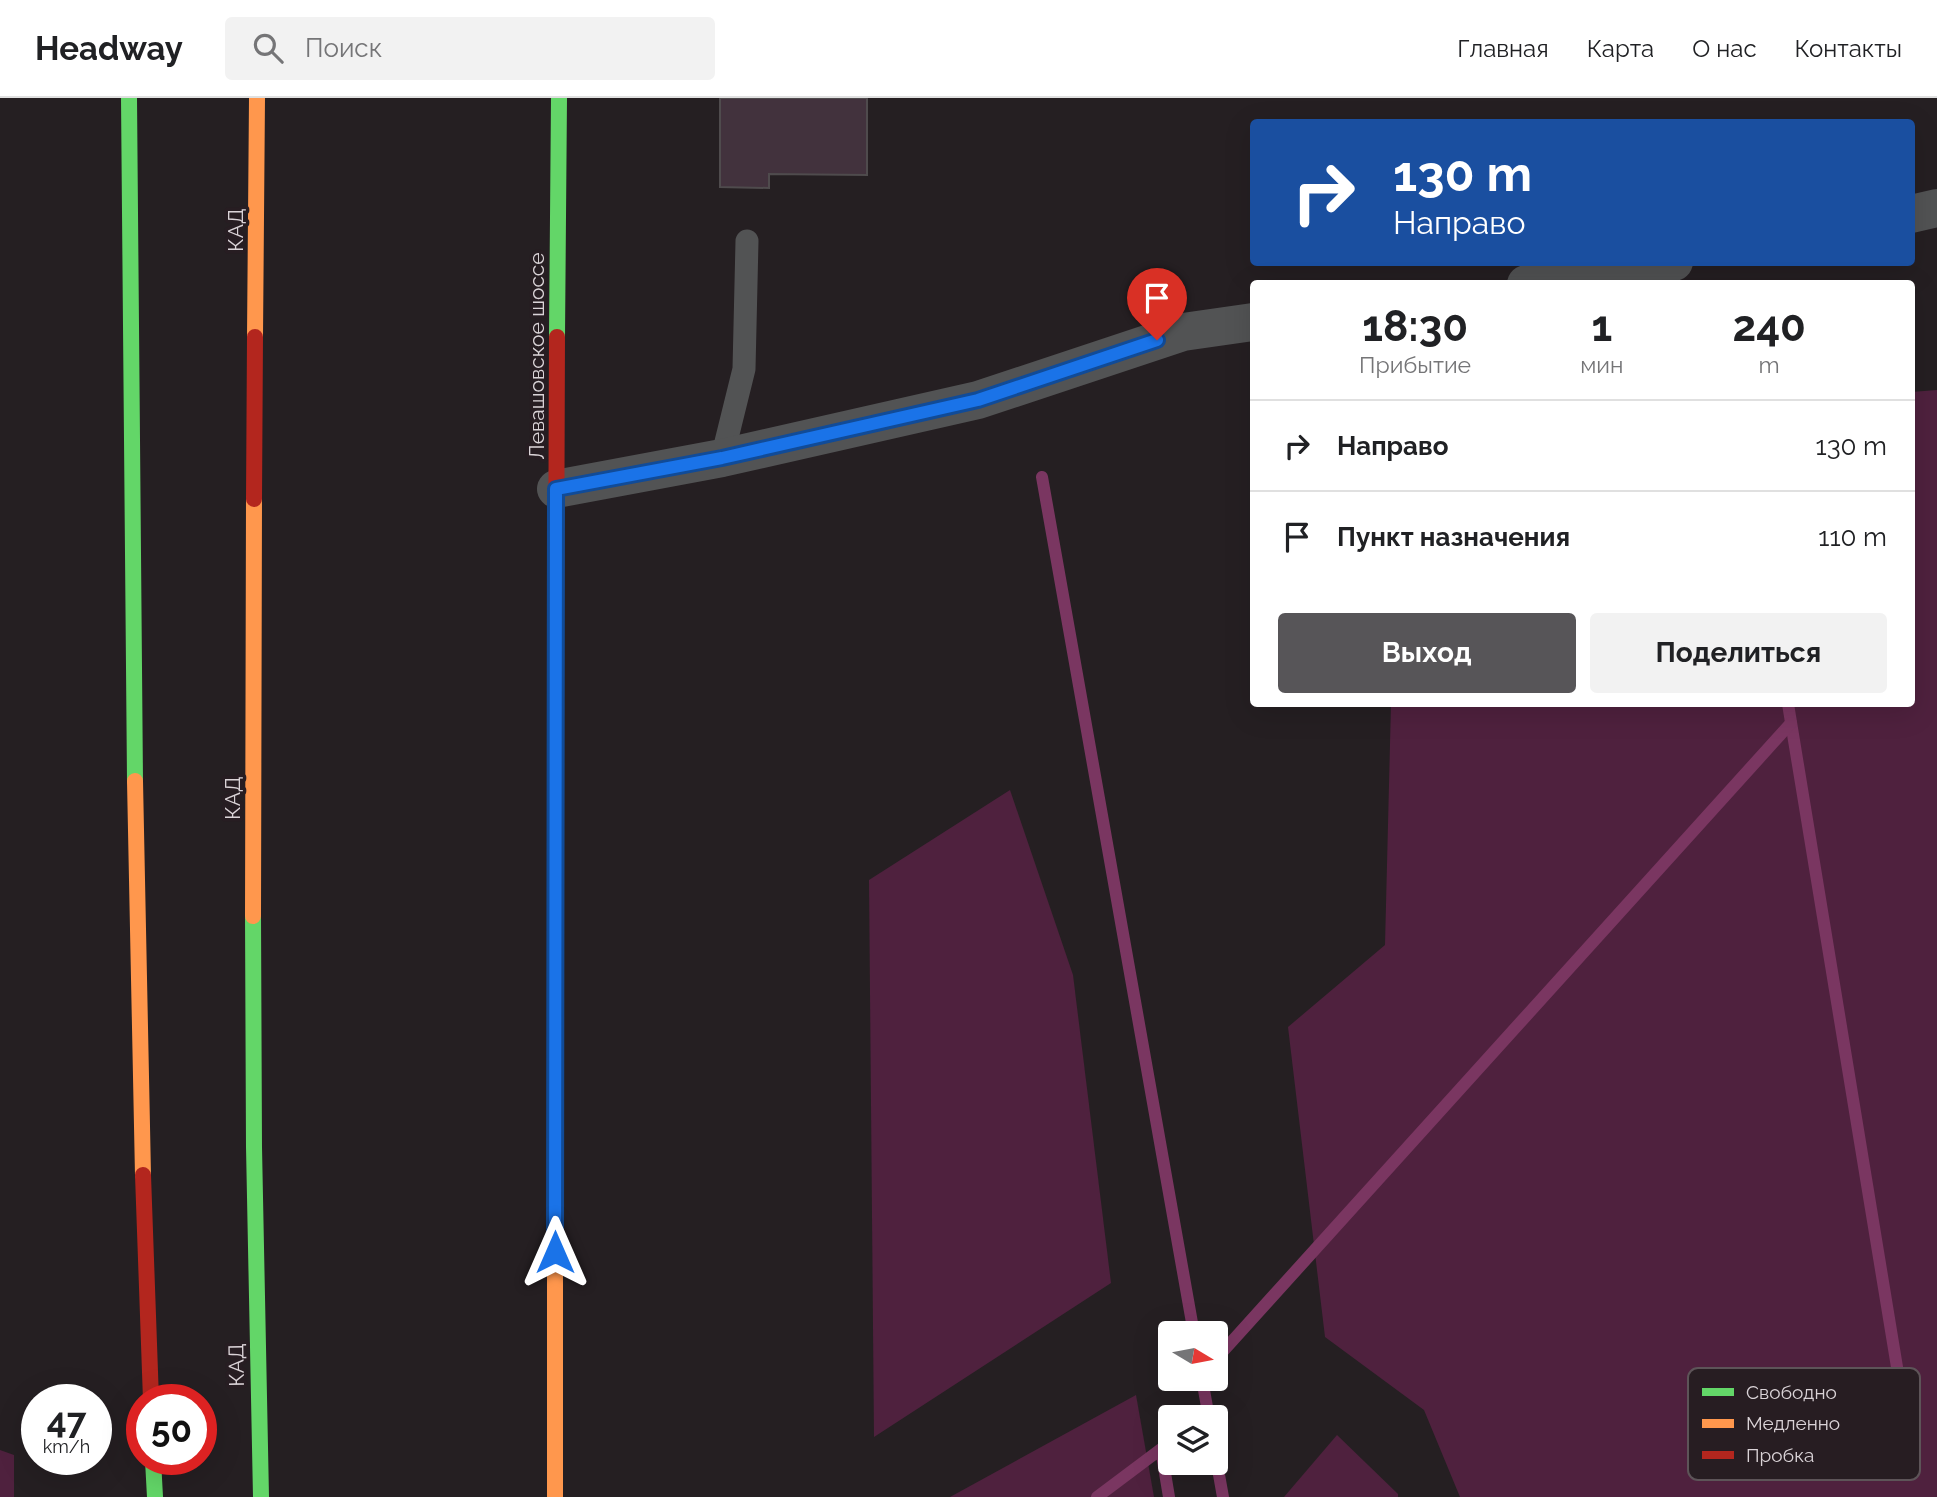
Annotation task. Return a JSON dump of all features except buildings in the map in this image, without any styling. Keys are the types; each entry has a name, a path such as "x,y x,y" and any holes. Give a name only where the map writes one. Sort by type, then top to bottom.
{"main road":[{"path":"130,98 132,658 150,1384"},
{"name":"КАД","path":"257,98 252,704 254,1229 261,1497"},
{"name":"Левашовское шоссе","path":"555,1497 559,98"},
{"path":"154,1475 155,1497"}],"street":[{"path":"1915,213 1937,208"},
{"path":"1553,280 1647,266"},
{"path":"556,489 722,458 978,400 1183,332 1250,322"}],"lane":[{"path":"722,458 744,369 747,241"}],"shaded area":[{"path":"1937,390 1937,1497 1460,1497 1424,1410 1325,1337 1288,1027 1385,945 1391,707 1915,707 1915,392"},
{"path":"1010,790 1073,975 1111,1283 874,1437 869,880"},
{"path":"1136,1395 1154,1497 950,1497"},
{"path":"1337,1435 1398,1494 1398,1497 1284,1497"},
{"path":"0,1450 14,1455 14,1497 0,1497"}],"waterway":[{"path":"1042,477 1192,1321"},
{"path":"1788,707 1897,1368"},
{"path":"1228,1346 1791,723"},
{"path":"1204,1391 1207,1405"},
{"path":"1097,1497 1161,1449 1169,1497"},
{"path":"1219,1475 1223,1497"}],"traffic: fast":[{"path":"129,98 135,781"},
{"path":"557,337 559,98"},
{"path":"555,1128 556,619"},
{"path":"253,916 254,1147 261,1497"},
{"path":"154,1475 155,1497"}],"traffic: slow":[{"path":"255,337 257,98"},
{"path":"253,916 254,499"},
{"path":"135,781 143,1175"},
{"path":"555,1128 555,1497"}],"traffic: jam":[{"path":"254,499 255,337"},
{"path":"556,619 557,337"},
{"path":"143,1175 150,1384"}],"route":[{"path":"555,1252 556,489 722,458 978,400 1157,340"}]}
